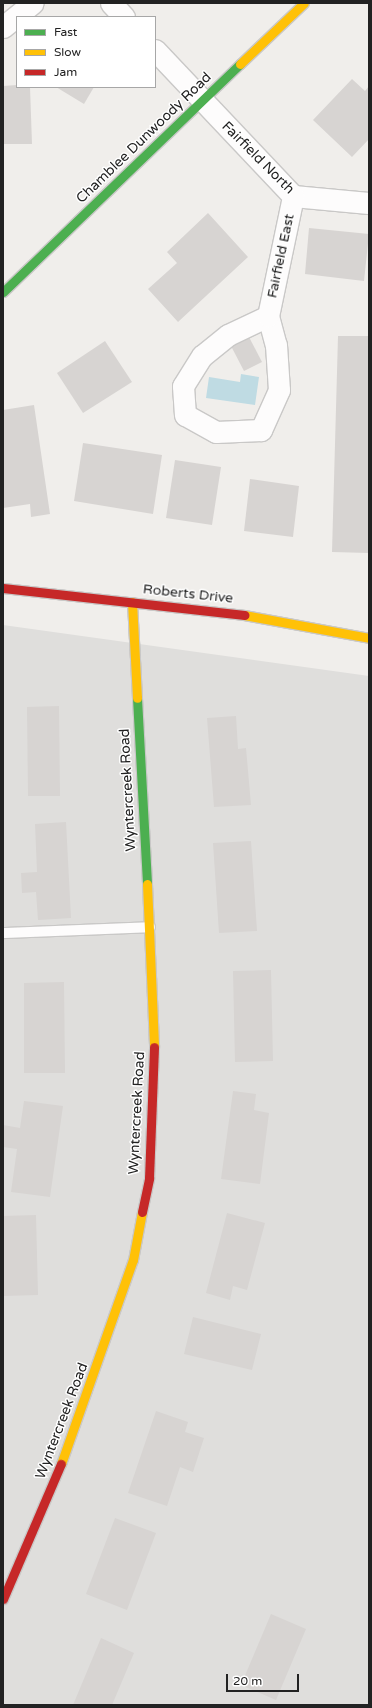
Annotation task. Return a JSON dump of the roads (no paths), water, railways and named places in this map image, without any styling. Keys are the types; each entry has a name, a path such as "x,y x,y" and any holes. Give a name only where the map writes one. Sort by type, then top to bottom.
{"street":[{"path":"17,16 33,3"},
{"path":"111,3 123,16"},
{"name":"Chamblee Dunwoody Road","path":"3,292 203,102 304,3"},
{"path":"3,28 16,17"},
{"name":"Fairfield North","path":"156,51 293,196 369,203"},
{"name":"Fairfield East","path":"268,316 228,335 202,356 183,386 185,416 216,432 260,430 280,390 276,345 268,316 293,196"},
{"name":"Roberts Drive","path":"3,588 240,614 369,638"},
{"name":"Wyntercreek Road","path":"3,1599 50,1490 105,1346 133,1260 148,1178 155,1024 132,602"}],"lane":[{"path":"3,933 150,927"}],"water":[{"path":"241,374 259,377 255,405 206,398 209,377 240,382"}]}
